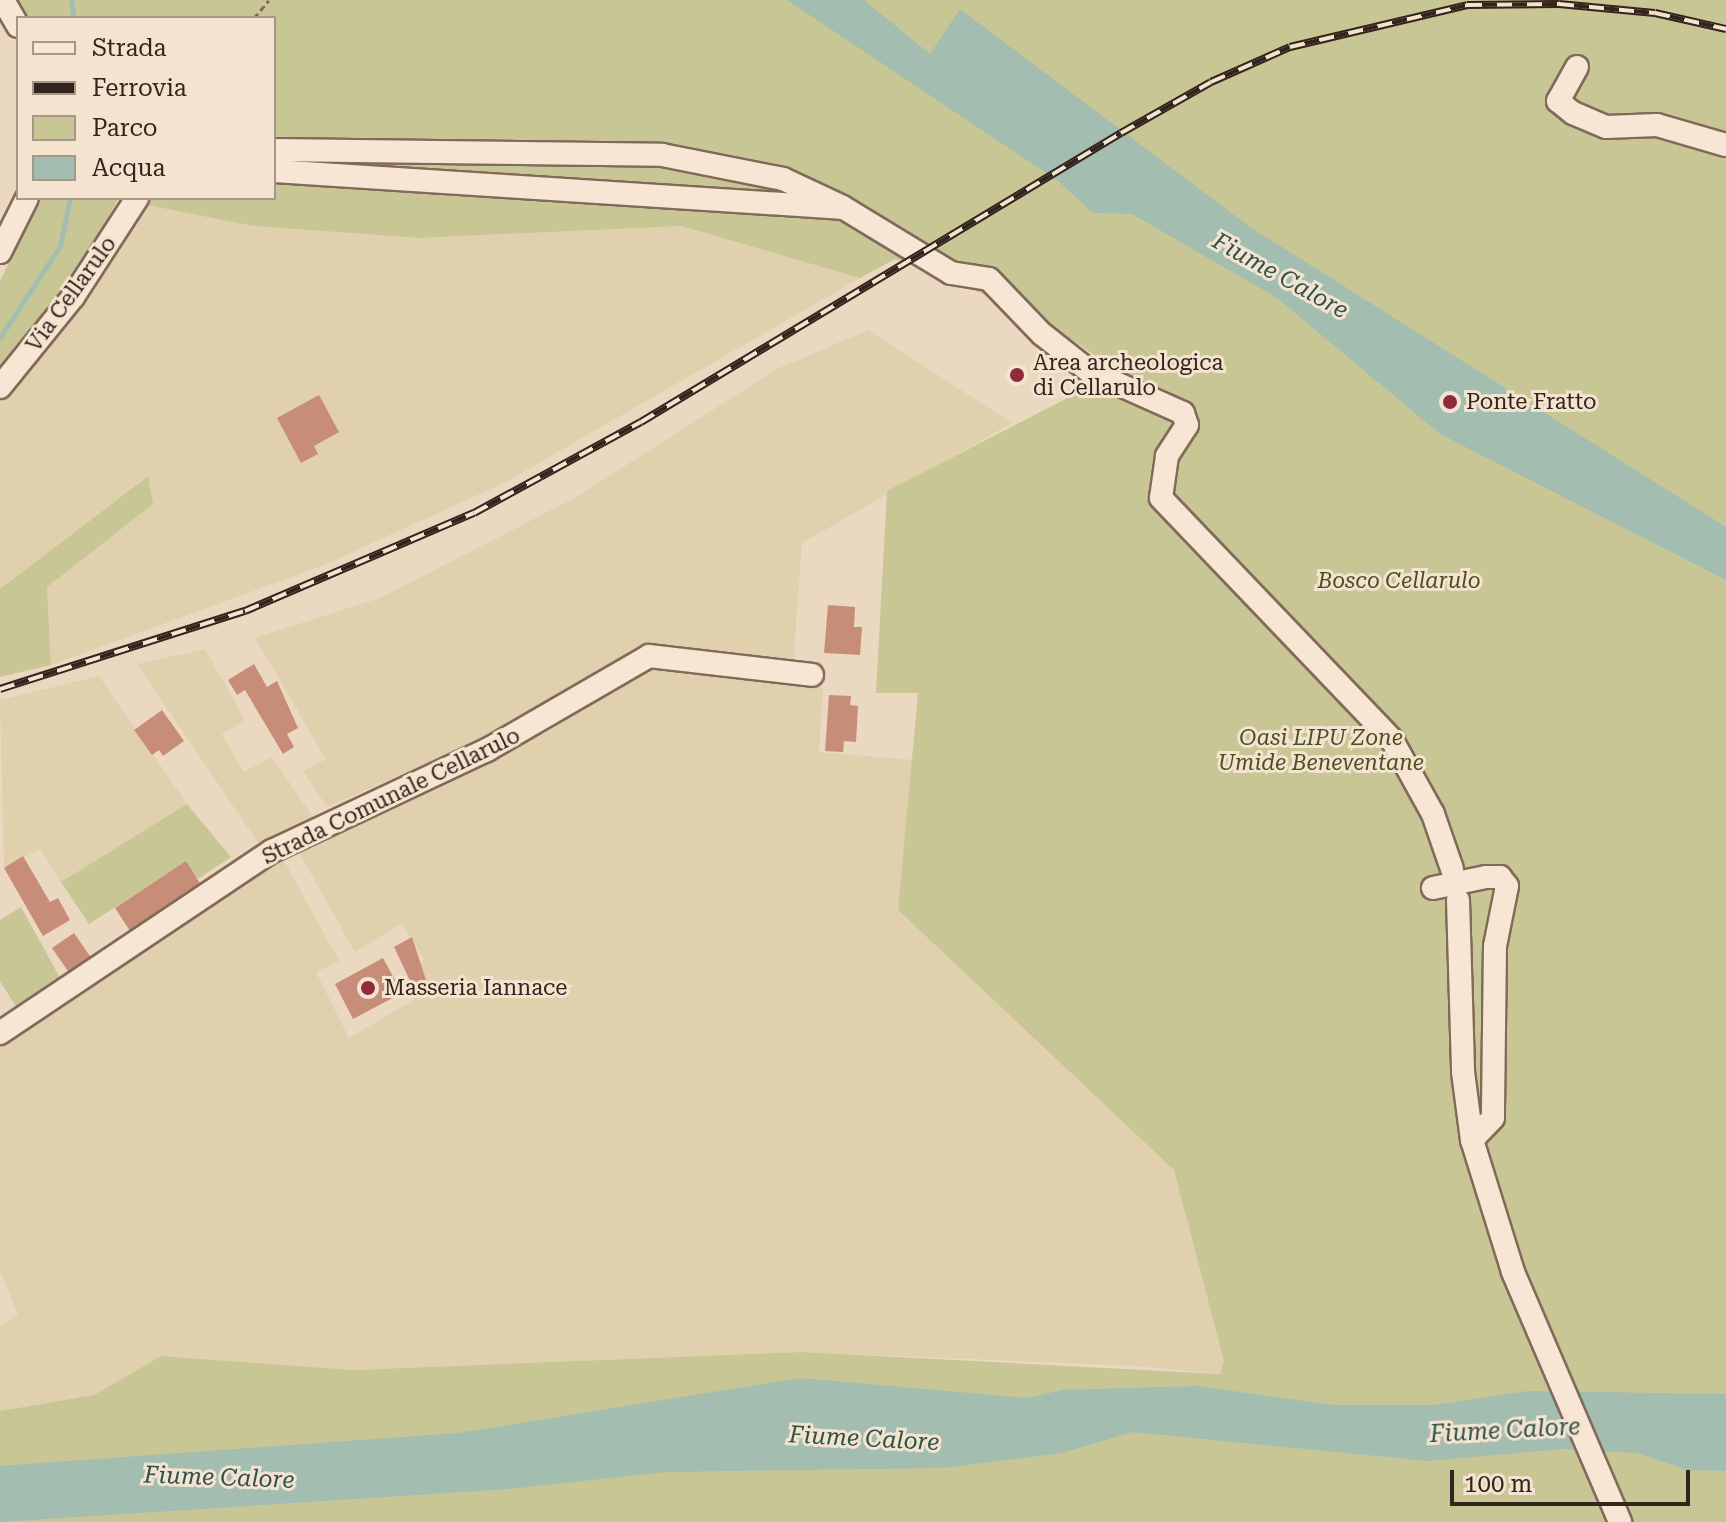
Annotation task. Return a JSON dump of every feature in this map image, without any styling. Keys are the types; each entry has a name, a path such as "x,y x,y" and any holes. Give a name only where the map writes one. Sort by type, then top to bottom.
{"street":[{"path":"3,0 16,23"},
{"path":"1577,67 1558,101 1573,113 1606,127 1657,125 1726,145"},
{"path":"276,150 662,155 783,179 844,208 951,273 989,279 1042,334 1089,371 1183,413 1187,425 1167,456 1161,498 1392,740 1433,814 1452,869"},
{"path":"276,171 844,208"},
{"path":"0,252 26,200"},
{"name":"Via Cellarulo","path":"0,387 82,285 136,200"},
{"name":"Strada Comunale Cellarulo","path":"0,1033 272,851 487,750 649,656 812,675"},
{"path":"1433,888 1486,877 1500,877 1507,886 1495,946 1493,1118 1472,1140"},
{"path":"1458,900 1463,1072 1472,1140 1538,1328 1620,1522"}],"path":[{"path":"256,16 269,0"}],"shaded area":[{"path":"149,202 253,226 419,238 681,226 860,278 504,483 324,565 51,665 47,587 152,504 147,476 0,589 0,402 86,299"},
{"path":"868,330 1012,423 802,543 793,665 644,648 457,750 327,807 303,771 326,759 255,638 380,598 573,499 777,369"},
{"path":"205,649 245,720 222,734 244,772 272,757 314,819 263,850 137,664"},
{"path":"650,668 823,688 819,752 914,760 898,910 1174,1170 1354,1386 1134,1366 802,1352 353,1370 161,1356 94,1395 0,1411 0,1327 18,1314 0,1272 0,1041 282,857 339,961 316,972 349,1038 412,1001 413,987 426,980 418,964 424,960 402,923 355,952 297,849 549,731"},
{"path":"99,676 187,804 61,882 40,849 4,868 0,700"}],"green space":[{"name":"Oasi LIPU Zone Umide Beneventane","path":"11,0 1726,0 1726,1522 0,1522 0,1411 94,1395 161,1356 353,1370 802,1352 1220,1374 1224,1361 1174,1170 898,910 918,693 876,693 887,491 1116,373 1113,368 1036,315 895,259 860,278 681,226 419,238 253,226 123,200 276,200 276,16 22,16"},
{"name":"Oasi LIPU Zone Umide Beneventane","path":"39,200 117,200 73,283 0,374 0,281"},
{"path":"148,476 153,504 47,587 51,665 0,677 0,589"},
{"path":"187,804 231,857 198,879 185,862 89,924 61,882"},
{"path":"21,907 64,985 20,1013 0,981 0,920"}],"water":[{"name":"Fiume Calore","path":"787,0 864,0 930,54 960,9 1250,227 1726,527 1726,580 1440,434 1277,298 1132,214 1093,213 1058,181"},
{"name":"Fiume Calore","path":"800,1378 1027,1398 1063,1390 1197,1386 1333,1405 1434,1405 1528,1391 1726,1394 1726,1471 1687,1470 1637,1453 1563,1449 1427,1461 1133,1432 1062,1453 943,1468 665,1472 510,1489 0,1522 0,1466 458,1433"}],"building":[{"path":"319,395 339,432 314,446 318,454 301,463 277,418"},
{"path":"828,605 855,607 854,627 862,627 860,655 824,653"},
{"path":"254,664 267,687 277,681 298,728 287,734 294,747 283,754 245,690 237,695 228,680"},
{"path":"829,695 851,696 850,705 858,706 856,742 844,741 843,752 825,751"},
{"path":"162,710 184,741 163,756 159,750 152,755 134,730"},
{"path":"23,856 50,902 58,898 70,920 43,936 4,868"},
{"path":"186,861 203,888 132,934 115,908"},
{"path":"74,933 92,959 70,974 52,948"},
{"path":"412,937 426,980 413,987 394,947"},
{"name":"Masseria Iannace","path":"383,958 402,993 353,1019 335,984"}],"waterway":[{"path":"71,0 74,16"},
{"path":"0,337 60,246 70,200"}],"railway":[{"path":"0,689 245,611 474,513 641,422 1121,133 1211,82 1290,47 1467,5 1559,4 1655,13 1726,29"}],"place":[{"name":"Area archeologica di Cellarulo","path":"1017,375"},
{"name":"Ponte Fratto","path":"1450,402"},
{"name":"Masseria Iannace","path":"368,988"}],"park label":[{"name":"Bosco Cellarulo","path":"1399,581"}]}
